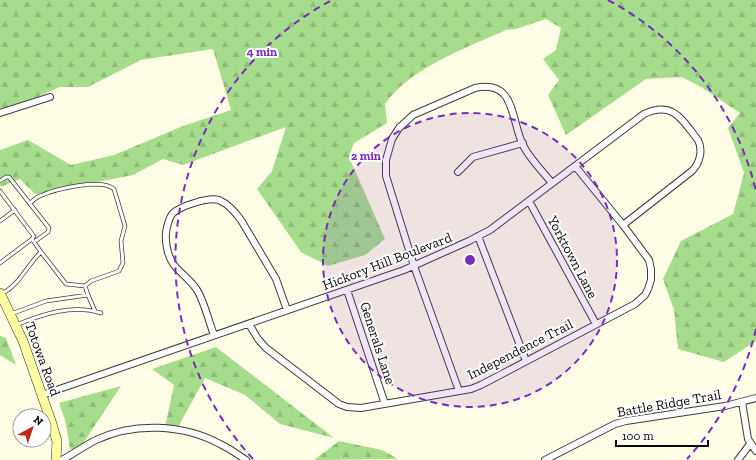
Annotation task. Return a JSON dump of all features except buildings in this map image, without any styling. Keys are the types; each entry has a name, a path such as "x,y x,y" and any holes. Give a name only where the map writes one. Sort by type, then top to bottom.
{"main road":[{"name":"Totowa Road","path":"0,293 23,341 42,395 57,441 56,460"}],"street":[{"path":"459,391 414,266 386,176 386,160 390,144 399,128 413,115 475,88 486,86 493,87 507,97 511,104 524,147 552,183"},
{"path":"0,113 50,96"},
{"name":"Hickory Hill Boulevard","path":"42,395 414,266 490,230 644,114 658,108 671,110 678,114 700,144 700,156 696,167 623,224"},
{"path":"458,172 473,157 523,143"},
{"name":"Independence Trail","path":"249,324 258,339 266,348 339,404 347,407 361,408 471,389 481,385 635,304 645,295 648,289 651,280 649,260 623,224 575,166"},
{"path":"214,336 198,291 173,264 167,243 166,227 172,214 182,207 208,200 218,200 227,205 236,213 242,220 276,279 287,310"},
{"name":"Yorktown Lane","path":"529,201 596,324"},
{"path":"478,236 526,361"},
{"name":"Generals Lane","path":"347,290 385,404"},
{"name":"Battle Ridge Trail","path":"545,460 615,424 725,406 756,398"},
{"path":"742,402 748,439 756,451"},
{"path":"62,460 105,437 126,430 151,428 171,429 201,436 220,444 246,460"},
{"path":"738,460 750,444"}],"lane":[{"path":"0,181 6,177 9,177 49,228 48,232 0,263"},
{"path":"0,191 34,236 33,241 66,284 85,286 91,281 119,271 122,266 121,239 125,226 114,189 110,186 102,184 74,187 40,196 30,203"},
{"path":"0,221 14,210"},
{"path":"0,293 7,291 19,279 33,259 42,252"},
{"path":"85,286 95,311"},
{"path":"11,314 46,301 88,295"},
{"path":"16,325 41,315 62,310 91,310 101,313"}],"green space":[{"path":"0,0 756,0 756,341 724,362 678,349 674,310 663,279 681,241 733,214 744,173 728,128 740,113 701,87 682,77 646,79 566,135 548,95 559,80 543,59 556,50 561,28 546,19 516,29 506,30 440,60 409,80 396,91 385,104 387,123 354,143 349,157 385,239 365,255 328,266 301,252 257,189 272,171 286,127 183,165 163,159 133,175 35,194 20,179 0,187 0,150 28,140 71,165 114,155 183,126 231,110 213,49 141,60 88,87 60,87 0,113"},
{"path":"0,336 6,338 16,365 0,355"},
{"path":"216,347 334,438 280,424 245,395 205,378 177,429 165,427 174,385 152,369"},
{"path":"121,386 80,448 70,449 65,420 59,403"},
{"path":"339,441 382,450 398,459 314,460"}]}
